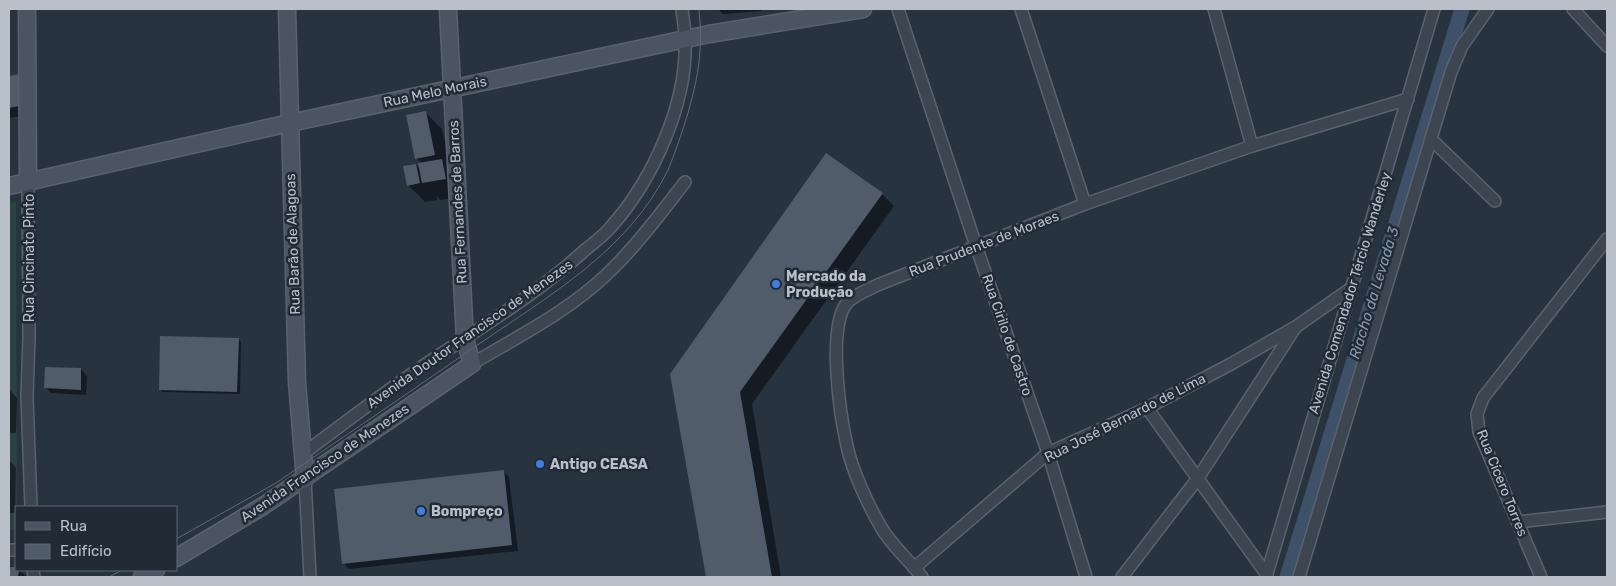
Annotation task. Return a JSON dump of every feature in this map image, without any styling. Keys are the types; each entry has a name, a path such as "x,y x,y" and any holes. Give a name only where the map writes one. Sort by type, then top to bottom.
{"street":[{"name":"Rua Cincinato Pinto","path":"28,9 29,337 27,396 31,506"},
{"name":"Rua Barão de Alagoas","path":"287,9 297,382 305,479"},
{"name":"Rua Fernandes de Barros","path":"448,9 465,339 472,364"},
{"name":"Avenida Doutor Francisco de Menezes","path":"304,453 422,367 567,267 610,228 643,183 656,161 672,123 683,72 685,39 682,9"},
{"name":"Rua Melo Morais","path":"9,186 290,122 709,34 862,9"},
{"name":"Rua Cirilo de Castro","path":"898,9 976,246 1048,453 1086,577"},
{"path":"1021,9 1085,204"},
{"path":"1214,9 1252,146"},
{"name":"Avenida Comendador Tércio Wanderley","path":"1266,576 1434,9"},
{"path":"1300,577 1451,72 1462,46 1488,9"},
{"path":"1573,9 1607,46"},
{"name":"Rua Prudente de Moraes","path":"918,572 881,527 858,479 847,446 839,396 836,336 843,308 849,301 880,284 1085,204 1252,146 1408,98"},
{"path":"1431,139 1495,201"},
{"path":"472,364 560,310 606,275 639,240 685,182"},
{"name":"Rua Cícero Torres","path":"1542,577 1479,432 1477,414 1483,398 1607,239"},
{"name":"Rua José Bernardo de Lima","path":"918,572 1048,453 1147,408 1231,364 1296,326 1350,289"},
{"path":"1122,577 1198,478 1296,326"},
{"name":"Avenida Francisco de Menezes","path":"178,557 264,506 472,364"},
{"path":"1147,408 1266,576"},
{"path":"305,479 310,577"},
{"path":"1518,522 1607,512"},
{"path":"142,577 154,571"}],"green space":[{"path":"16,202 17,506 15,506 15,530 9,530 9,203"}],"building":[{"path":"19,74 19,106 9,108 9,76"},
{"path":"426,111 435,155 415,159 406,115"},
{"name":"Mercado da Produção","path":"826,153 883,193 740,392 772,577 706,577 670,374"},
{"path":"442,159 446,179 422,183 418,163"},
{"path":"416,164 420,183 407,186 403,166"},
{"path":"160,336 239,338 237,392 159,390"},
{"path":"45,367 81,368 81,390 44,388"},
{"path":"504,470 512,545 342,564 334,489"},
{"path":"9,567 15,567 15,571 19,571 18,577 9,577"}],"waterway":[{"name":"Riacho da Levada 3","path":"1287,577 1462,9"}],"tram line":[{"path":"178,538 276,483 560,289 610,247 632,224 652,198 674,156 695,86 701,37 699,9"},
{"path":"109,577 120,571"}],"place":[{"name":"Mercado da Produção","path":"776,284"},
{"name":"Antigo CEASA","path":"540,464"},
{"name":"Bompreço","path":"421,511"}]}
